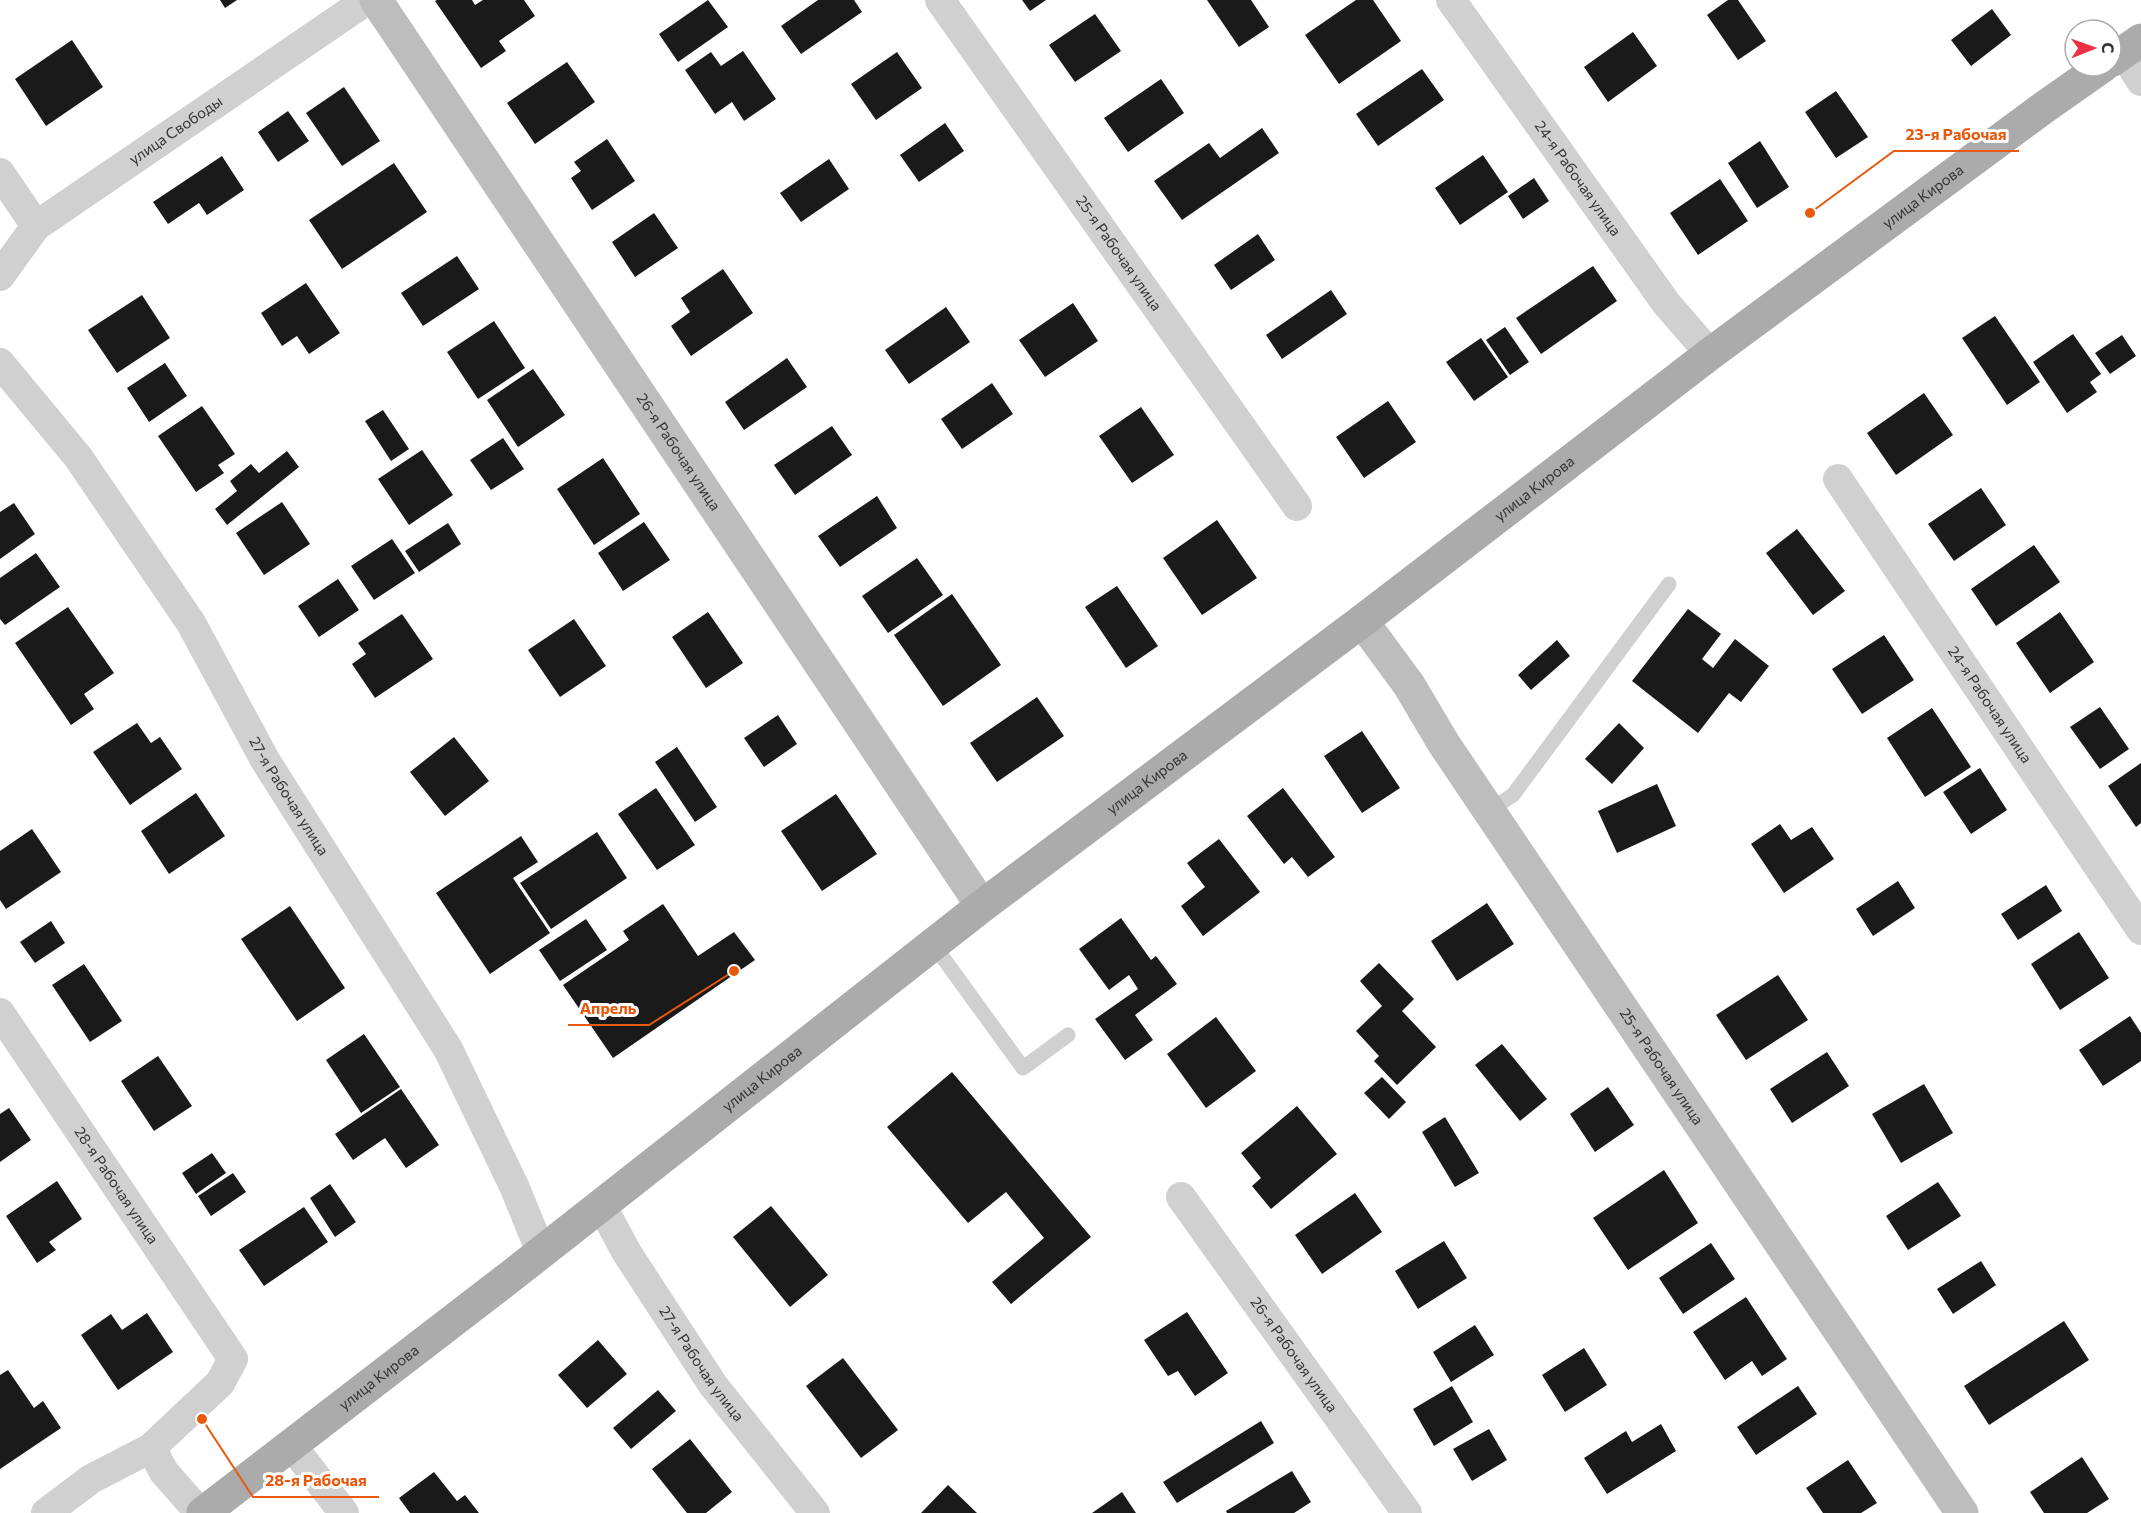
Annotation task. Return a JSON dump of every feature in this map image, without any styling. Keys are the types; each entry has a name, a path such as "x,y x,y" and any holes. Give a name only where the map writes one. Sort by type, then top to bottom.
{"main road":[{"name":"26-я Рабочая улица","path":"376,0 982,906"},
{"name":"улица Кирова","path":"202,1513 292,1446 982,906 1362,621 1710,354 2087,78"},
{"name":"25-я Рабочая улица","path":"1362,621 1409,685 1444,744 1962,1513"}],"street":[{"name":"улица Свободы","path":"0,276 36,226 367,0"},
{"name":"25-я Рабочая улица","path":"940,0 1297,506"},
{"name":"24-я Рабочая улица","path":"1451,0 1666,303 1710,354"},
{"path":"2123,59 2141,81"},
{"path":"0,173 36,226"},
{"name":"27-я Рабочая улица","path":"0,363 78,457 191,623 266,760 448,1049 514,1186 541,1252"},
{"name":"24-я Рабочая улица","path":"1838,479 2141,930"},
{"name":"28-я Рабочая улица","path":"0,1013 233,1359 220,1383 151,1448"},
{"name":"26-я Рабочая улица","path":"1181,1197 1407,1513"},
{"name":"27-я Рабочая улица","path":"601,1205 627,1253 713,1385 815,1513"},
{"path":"292,1446 344,1513"},
{"path":"46,1513 91,1479 151,1448 164,1472 202,1513"}],"lane":[{"path":"1490,810 1514,795 1669,584"},
{"path":"933,944 1023,1068 1068,1035"}],"building":[{"path":"220,0 237,0 225,8"},
{"path":"472,0 475,5 483,0 524,0 535,16 499,41 506,51 481,68 435,1"},
{"path":"708,0 728,27 678,62 659,34"},
{"path":"818,0 854,0 862,12 801,54 781,26"},
{"path":"1022,0 1046,0 1030,11"},
{"path":"1207,0 1251,0 1269,27 1239,47"},
{"path":"1356,0 1373,0 1401,41 1339,84 1305,35"},
{"path":"1728,0 1738,0 1766,41 1738,60 1707,15"},
{"path":"1992,9 2011,35 1971,66 1951,40"},
{"path":"1095,14 1121,51 1075,82 1049,45"},
{"path":"1633,32 1657,66 1608,102 1584,67"},
{"path":"72,40 103,87 46,126 15,79"},
{"path":"743,51 776,99 744,121 732,102 715,114 685,70 711,52 721,66"},
{"path":"897,52 922,88 876,120 851,84"},
{"path":"567,62 595,102 535,144 507,103"},
{"path":"1422,69 1444,100 1378,146 1356,114"},
{"path":"1161,79 1184,113 1128,152 1104,118"},
{"path":"344,87 380,141 342,166 306,113"},
{"path":"1836,91 1868,137 1836,158 1805,112"},
{"path":"288,111 309,141 278,162 258,132"},
{"path":"945,123 964,151 919,182 900,155"},
{"path":"1262,128 1279,153 1182,220 1154,181 1209,143 1220,158"},
{"path":"607,139 635,181 592,210 571,178 581,171 574,162"},
{"path":"1760,141 1789,187 1757,208 1728,163"},
{"path":"1483,155 1508,192 1460,225 1435,188"},
{"path":"222,156 244,190 207,215 199,203 168,224 153,202"},
{"path":"829,159 849,189 801,222 780,193"},
{"path":"394,163 427,212 342,269 309,220"},
{"path":"1534,178 1549,201 1523,219 1508,196"},
{"path":"1720,179 1748,221 1698,255 1670,213"},
{"path":"654,213 678,248 635,277 612,242"},
{"path":"1258,234 1275,260 1231,290 1214,265"},
{"path":"457,256 479,289 423,326 401,293"},
{"path":"1593,266 1617,301 1541,354 1516,318"},
{"path":"723,269 753,313 691,356 671,326 690,312 681,298"},
{"path":"306,283 340,333 309,354 297,336 282,346 261,313"},
{"path":"1331,290 1347,314 1282,359 1266,335"},
{"path":"142,295 170,338 117,373 88,330"},
{"path":"1073,303 1098,341 1045,377 1019,340"},
{"path":"946,307 970,342 909,384 885,350"},
{"path":"1995,316 2040,382 2007,405 1962,338"},
{"path":"494,321 525,368 478,399 447,352"},
{"path":"1505,327 1529,362 1510,375 1486,340"},
{"path":"2073,334 2101,374 2090,382 2097,392 2067,413 2033,362"},
{"path":"2122,335 2136,356 2110,374 2095,353"},
{"path":"1481,338 1508,377 1474,401 1446,362"},
{"path":"787,358 807,387 744,430 725,402"},
{"path":"165,363 187,396 149,422 127,388"},
{"path":"533,369 565,415 518,447 487,400"},
{"path":"992,383 1013,414 962,449 941,419"},
{"path":"1924,393 1953,435 1896,475 1867,433"},
{"path":"1388,401 1416,442 1364,478 1336,437"},
{"path":"202,406 235,454 218,465 224,473 196,492 158,436"},
{"path":"1141,407 1174,455 1132,483 1099,436"},
{"path":"383,410 409,449 391,461 365,421"},
{"path":"832,426 852,455 795,495 774,465"},
{"path":"503,438 524,469 491,490 470,460"},
{"path":"422,450 453,495 409,525 378,479"},
{"path":"287,451 299,467 227,525 215,509 237,491 230,481 251,464 259,473"},
{"path":"603,458 640,514 594,545 557,489"},
{"path":"1981,488 2006,525 1954,561 1928,524"},
{"path":"877,496 897,528 840,567 818,536"},
{"path":"282,502 310,544 264,575 236,533"},
{"path":"14,503 35,534 0,559 0,512"},
{"path":"1217,520 1257,578 1202,615 1163,558"},
{"path":"644,522 670,560 623,591 598,553"},
{"path":"448,523 461,544 419,572 405,551"},
{"path":"1797,529 1845,591 1813,615 1766,553"},
{"path":"392,539 415,573 374,600 351,566"},
{"path":"2034,545 2060,582 1996,626 1971,589"},
{"path":"36,553 60,587 5,625 0,619 0,578"},
{"path":"917,558 943,595 888,633 862,596"},
{"path":"338,579 359,610 319,637 298,606"},
{"path":"1117,586 1158,646 1126,668 1085,607"},
{"path":"952,594 1001,665 943,706 894,635"},
{"path":"68,607 114,673 84,694 94,709 71,725 15,643"},
{"path":"1688,609 1721,634 1702,659 1713,668 1735,639 1769,666 1741,702 1729,693 1698,733 1632,681"},
{"path":"708,612 743,663 706,688 672,637"},
{"path":"2060,612 2094,662 2050,693 2016,643"},
{"path":"402,614 433,659 375,698 352,664 366,654 358,643"},
{"path":"574,619 606,666 560,697 528,650"},
{"path":"1884,635 1914,680 1862,714 1832,669"},
{"path":"1557,640 1570,656 1531,690 1518,675"},
{"path":"1037,697 1064,736 997,782 970,743"},
{"path":"2100,707 2129,749 2100,769 2070,727"},
{"path":"1932,708 1971,767 1925,797 1887,738"},
{"path":"778,715 797,744 764,767 744,738"},
{"path":"137,723 151,743 160,737 182,769 130,805 93,752"},
{"path":"1619,723 1644,748 1612,784 1585,759"},
{"path":"1362,731 1400,788 1362,813 1324,756"},
{"path":"454,737 489,781 445,816 410,772"},
{"path":"677,747 717,807 695,822 655,762"},
{"path":"2141,763 2141,823 2136,827 2108,786"},
{"path":"1980,768 2007,810 1971,834 1943,792"},
{"path":"1657,784 1676,826 1617,853 1598,811"},
{"path":"656,788 695,845 657,870 618,814"},
{"path":"1283,788 1335,857 1308,877 1292,857 1284,864 1247,816"},
{"path":"196,793 225,836 169,874 141,831"},
{"path":"836,794 877,854 822,891 781,831"},
{"path":"1780,824 1791,840 1812,827 1834,859 1784,893 1751,844"},
{"path":"32,829 61,872 6,909 0,900 0,851"},
{"path":"597,832 627,878 551,929 520,883"},
{"path":"521,836 538,862 513,878 550,933 490,974 436,893"},
{"path":"1219,839 1260,892 1203,936 1181,906 1205,887 1187,863"},
{"path":"1898,881 1915,908 1873,936 1856,909"},
{"path":"2046,885 2062,911 2018,940 2001,914"},
{"path":"1487,903 1514,944 1457,981 1431,941"},
{"path":"663,904 698,956 734,932 755,960 613,1058 563,985 629,940 623,931"},
{"path":"290,906 345,988 297,1021 241,939"},
{"path":"1121,918 1151,960 1156,956 1177,984 1135,1015 1153,1040 1125,1060 1095,1019 1138,989 1129,975 1109,990 1079,949"},
{"path":"586,919 607,950 560,981 539,950"},
{"path":"51,921 65,943 35,963 20,942"},
{"path":"2079,932 2109,978 2060,1010 2031,964"},
{"path":"1379,963 1414,999 1402,1011 1436,1047 1397,1085 1374,1061 1379,1056 1356,1031 1382,1006 1360,981"},
{"path":"84,964 122,1021 90,1042 52,985"},
{"path":"1778,975 1808,1020 1746,1060 1716,1015"},
{"path":"2130,1016 2141,1033 2141,1061 2103,1086 2079,1050"},
{"path":"1216,1017 1256,1071 1206,1108 1167,1054"},
{"path":"364,1034 400,1087 361,1113 326,1060"},
{"path":"1502,1044 1547,1099 1520,1121 1475,1065"},
{"path":"1827,1052 1849,1086 1792,1123 1770,1089"},
{"path":"158,1056 192,1106 154,1131 121,1081"},
{"path":"952,1072 1091,1237 1011,1304 992,1282 1044,1238 1006,1192 968,1223 887,1127"},
{"path":"1382,1077 1406,1102 1389,1119 1364,1093"},
{"path":"1924,1084 1953,1133 1901,1163 1872,1114"},
{"path":"1608,1087 1634,1125 1595,1152 1570,1114"},
{"path":"401,1089 439,1145 406,1168 385,1138 353,1160 335,1134"},
{"path":"1297,1106 1337,1154 1271,1209 1252,1186 1261,1178 1241,1153"},
{"path":"9,1108 31,1140 0,1162 0,1114"},
{"path":"1445,1117 1479,1173 1455,1187 1422,1132"},
{"path":"212,1153 226,1173 196,1194 182,1173"},
{"path":"1664,1170 1698,1223 1628,1270 1593,1218"},
{"path":"233,1173 246,1192 211,1216 198,1196"},
{"path":"57,1181 82,1219 49,1242 56,1250 37,1263 6,1216"},
{"path":"1938,1182 1961,1216 1908,1250 1886,1216"},
{"path":"330,1184 356,1222 335,1237 310,1198"},
{"path":"1355,1193 1382,1232 1322,1274 1295,1235"},
{"path":"771,1206 828,1275 790,1307 733,1237"},
{"path":"304,1207 328,1242 264,1286 239,1250"},
{"path":"1444,1241 1467,1278 1418,1309 1395,1271"},
{"path":"1711,1243 1735,1279 1683,1314 1659,1278"},
{"path":"1981,1261 1996,1285 1953,1314 1937,1289"},
{"path":"1746,1297 1787,1359 1762,1376 1752,1361 1725,1380 1693,1332"},
{"path":"1187,1312 1228,1373 1195,1396 1178,1371 1168,1376 1144,1340"},
{"path":"147,1313 173,1352 118,1390 81,1335 111,1314 122,1330"},
{"path":"2064,1321 2089,1360 1989,1425 1964,1386"},
{"path":"1475,1325 1494,1355 1451,1382 1433,1352"},
{"path":"598,1340 627,1374 587,1408 558,1375"},
{"path":"1584,1348 1607,1385 1565,1412 1542,1375"},
{"path":"843,1358 898,1430 861,1458 806,1386"},
{"path":"8,1370 34,1408 43,1401 61,1428 0,1469 0,1375"},
{"path":"1452,1386 1473,1422 1434,1446 1413,1409"},
{"path":"1798,1386 1817,1414 1756,1455 1737,1427"},
{"path":"658,1390 676,1411 631,1449 613,1428"},
{"path":"1261,1421 1274,1443 1177,1503 1163,1482"},
{"path":"1661,1424 1676,1451 1607,1494 1584,1458 1626,1431 1632,1442"},
{"path":"1489,1429 1507,1460 1472,1481 1453,1449"},
{"path":"690,1439 732,1492 706,1513 687,1513 652,1469"},
{"path":"2082,1457 2109,1499 2087,1513 2044,1513 2030,1492"},
{"path":"1848,1460 1877,1503 1861,1513 1823,1513 1806,1488"},
{"path":"1292,1471 1311,1502 1294,1513 1227,1513 1226,1511"},
{"path":"434,1472 457,1501 465,1495 479,1513 410,1513 399,1498"},
{"path":"948,1485 977,1513 921,1513"},
{"path":"1122,1492 1136,1513 1092,1513"}],"place":[{"name":"23-я Рабочая","path":"1810,213"},
{"name":"Апрель","path":"734,971"},
{"name":"28-я Рабочая","path":"202,1419"}]}
